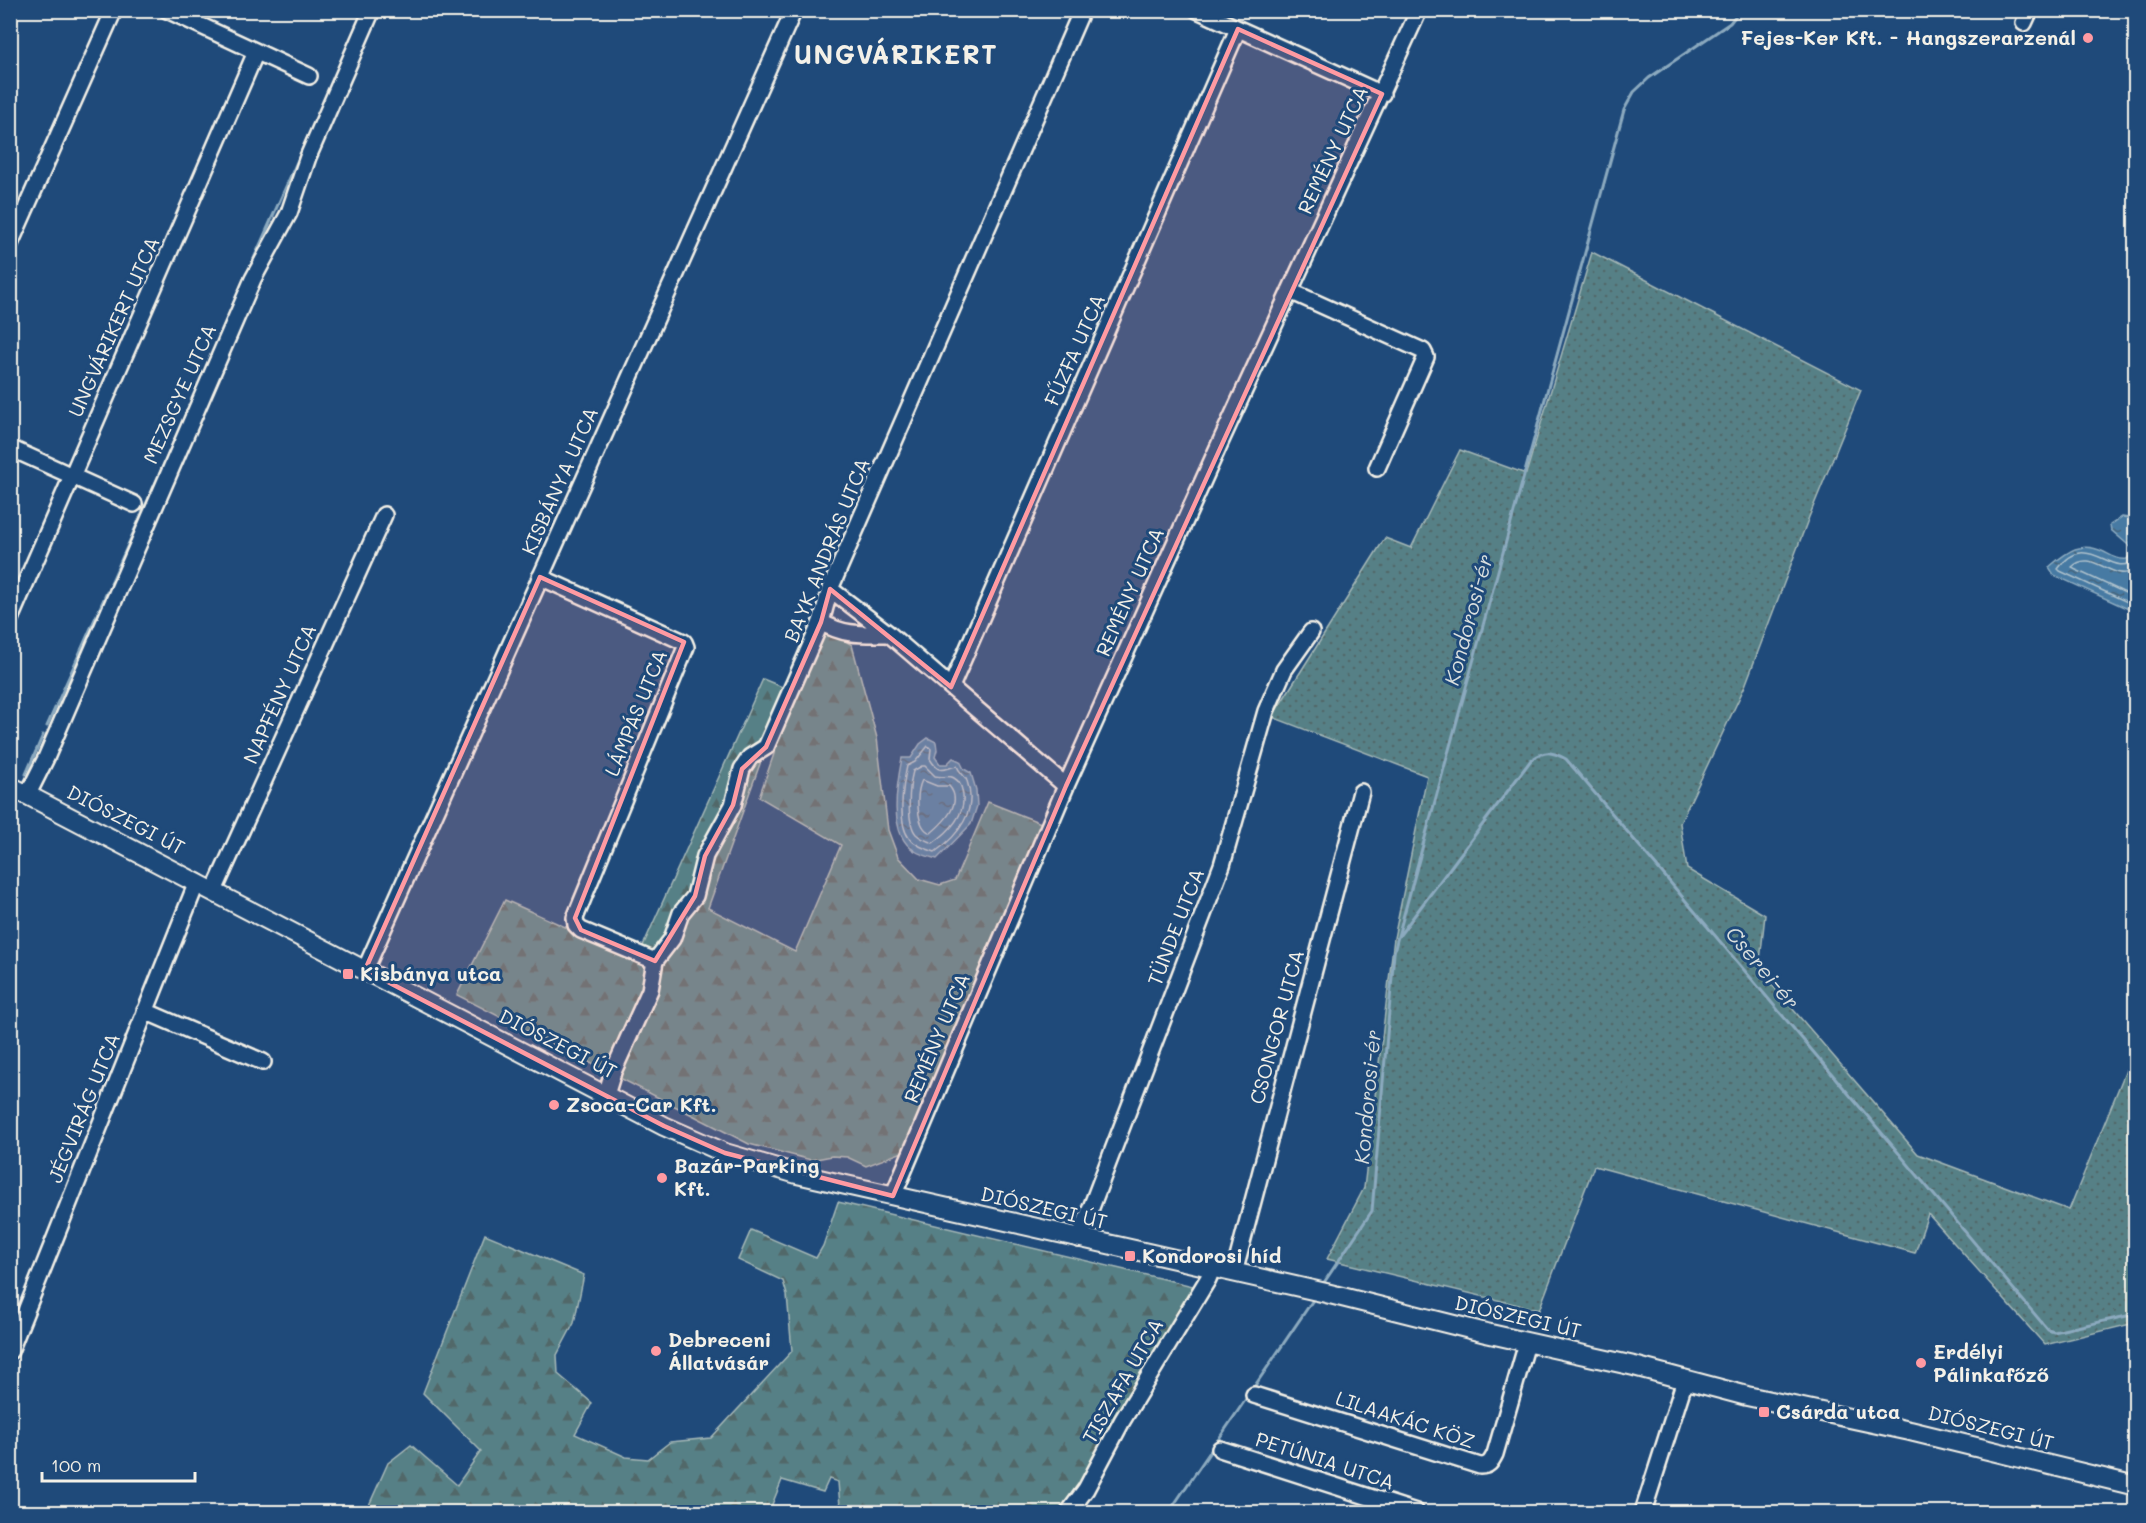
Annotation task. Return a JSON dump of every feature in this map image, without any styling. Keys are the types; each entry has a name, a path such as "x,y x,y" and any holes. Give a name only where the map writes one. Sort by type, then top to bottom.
{"main road":[{"name":"DIÓSZEGI ÚT","path":"10,786 664,1126 725,1153 797,1174 1326,1293 1527,1343 1634,1366 1747,1396 1910,1431 2136,1486"}],"street":[{"path":"10,244 114,10"},
{"path":"167,10 309,76"},
{"name":"MEZSGYE UTCA","path":"27,796 51,747 253,279 289,213 308,157 372,10"},
{"name":"KISBÁNYA UTCA","path":"365,970 794,10"},
{"name":"BAYK ANDRÁS UTCA","path":"606,1095 613,1072 650,990 656,961 672,939 681,913 695,896 705,856 733,805 742,769 750,757 766,747 821,622 830,589 1082,10"},
{"path":"1197,10 1382,94"},
{"name":"REMÉNY UTCA","path":"893,1196 1066,786 1419,10"},
{"name":"FŰZFA UTCA","path":"951,687 1238,29"},
{"name":"UNGVÁRIKERT UTCA","path":"10,619 256,52"},
{"path":"1290,291 1423,351 1426,357 1377,468"},
{"path":"10,448 134,504"},
{"name":"NAPFÉNY UTCA","path":"214,891 384,514"},
{"name":"LÁMPÁS UTCA","path":"540,577 684,642 686,647 577,912 576,925 581,930 656,961"},
{"path":"830,589 889,634 1066,786"},
{"path":"821,622 836,631 853,634 889,634"},
{"name":"TÜNDE UTCA","path":"1078,1239 1222,865 1266,711 1284,670 1311,632"},
{"name":"CSONGOR UTCA","path":"1234,1273 1361,792"},
{"name":"JÉGVIRÁG UTCA","path":"10,1351 196,882"},
{"path":"145,1011 263,1062"},
{"name":"TISZAFA UTCA","path":"1069,1512 1086,1489 1122,1421 1212,1269"},
{"name":"LILAAKÁC KÖZ","path":"1254,1395 1486,1466 1495,1454 1527,1343"},
{"path":"1643,1512 1685,1380"},
{"name":"PETÚNIA UTCA","path":"1220,1449 1416,1512"}],"highlighted area":[{"path":"1238,29 1382,94 1066,786 893,1196 725,1153 664,1126 365,970 540,577 684,642 575,918 581,930 655,961 695,896 705,856 733,805 742,769 766,747 821,622 830,589 951,687"}],"green space":[{"path":"1592,252 1861,390 1809,517 1745,686 1680,823 1687,869 1765,915 1759,970 1918,1154 2069,1210 2135,1048 2136,1281 2133,1290 2135,1290 2135,1323 2045,1345 1928,1214 1915,1253 1594,1166 1539,1310 1327,1259 1364,1188 1394,938 1427,776 1272,717 1385,538 1411,548 1460,450 1526,474"},
{"path":"819,624 852,645 877,738 888,830 898,857 919,879 940,885 955,880 988,802 1046,825 908,1150 866,1166 847,1157 832,1156 811,1160 749,1144 457,995 505,900 637,959 763,679 787,689 708,908 795,952 841,845 759,797"},
{"path":"838,1202 1197,1287 1116,1432 1061,1512 847,1512 840,1506 838,1482 829,1479 823,1492 782,1480 769,1512 366,1512 388,1463 411,1445 457,1485 481,1451 423,1393 485,1234 584,1275 574,1323 557,1355 558,1374 592,1403 575,1434 626,1457 648,1459 670,1442 711,1438 792,1351 787,1295 783,1281 738,1260 751,1230 816,1258 823,1246"}],"water":[{"path":"2122,517 2135,519 2135,612 2054,575 2049,567 2068,552 2088,547 2127,559 2134,550 2111,530 2110,525"},
{"path":"928,738 936,742 935,757 940,764 947,764 953,758 960,761 964,769 971,773 976,790 977,806 971,824 937,859 917,852 906,843 900,833 896,808 902,758 911,758 920,744"}],"waterway":[{"name":"Kondorosi-ér","path":"1323,1284 1372,1211 1394,953 1624,110 1634,92 1649,78 1730,23 1740,10"},
{"path":"315,121 324,102"},
{"path":"248,272 312,128"},
{"path":"111,583 218,342"},
{"path":"47,726 107,592"},
{"path":"26,774 43,735"},
{"name":"Cserei-ér","path":"1399,936 1531,760 1540,754 1548,753 1566,759 2048,1330 2054,1332 2136,1314"},
{"name":"Kondorosi-ér","path":"1252,1390 1313,1300"},
{"name":"Kondorosi-ér","path":"1169,1512 1248,1396"}],"place":[{"name":"Fejes-Ker Kft. - Hangszerarzenál","path":"2088,38"},
{"name":"Kisbánya utca","path":"348,974"},
{"name":"Zsoca-Car Kft.","path":"554,1105"},
{"name":"Bazár-Parking Kft.","path":"662,1178"},
{"name":"Kondorosi híd","path":"1130,1256"},
{"name":"Debreceni Állatvásár","path":"656,1351"},
{"name":"Erdélyi Pálinkafőző","path":"1921,1363"},
{"name":"Csárda utca","path":"1764,1412"}],"district":[{"name":"UNGVÁRIKERT","path":"896,55"}]}
